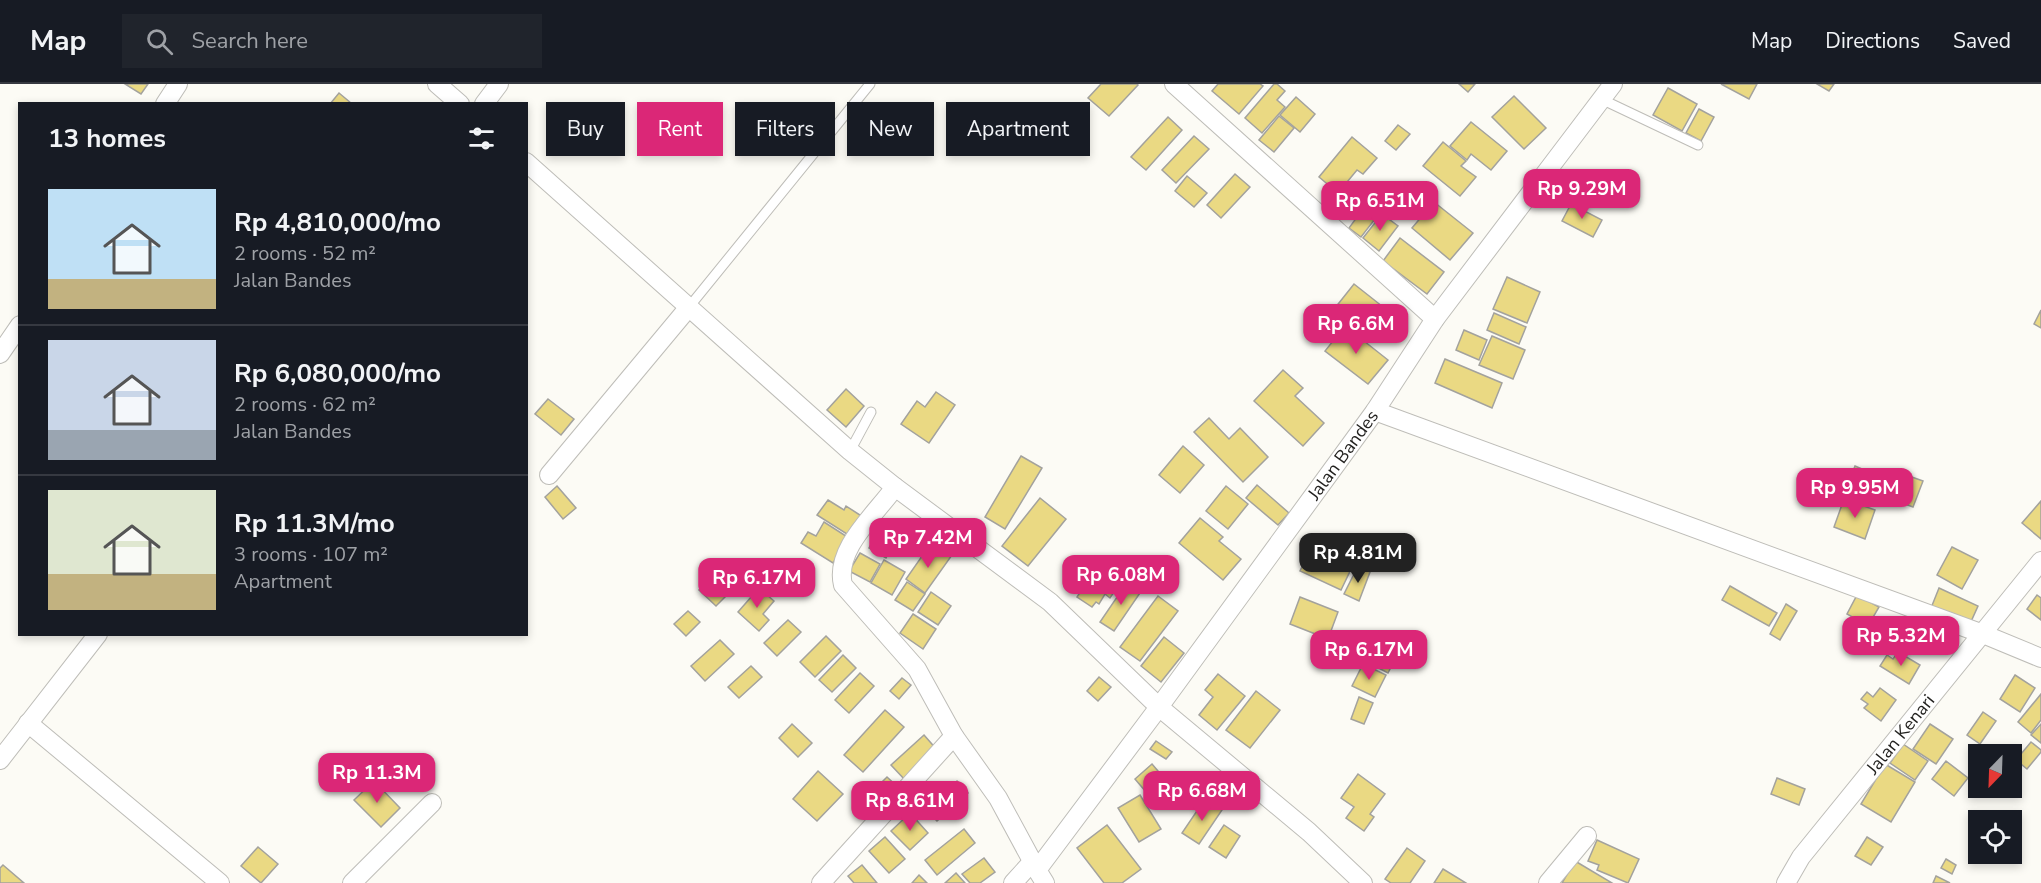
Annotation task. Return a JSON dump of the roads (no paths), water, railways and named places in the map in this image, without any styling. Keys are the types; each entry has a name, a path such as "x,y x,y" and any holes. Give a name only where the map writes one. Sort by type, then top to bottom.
{"street":[{"path":"166,102 178,84"},
{"path":"437,84 458,102"},
{"path":"486,102 499,84"},
{"path":"1174,84 1435,319"},
{"name":"Jalan Bandes","path":"1013,883 1038,871 1376,411 1435,319 1613,84"},
{"path":"528,164 850,451 1050,602 1159,707 1309,832 1363,883"},
{"path":"549,475 689,307"},
{"path":"0,354 18,328"},
{"path":"1376,411 1983,634 2041,658"},
{"path":"895,487 852,541 844,559 842,579 847,591 917,669 954,736 998,798 1038,871"},
{"name":"Jalan Kenari","path":"1786,883 1801,857 2041,561"},
{"path":"0,760 96,636"},
{"path":"28,723 220,883"},
{"path":"821,883 954,736"},
{"path":"352,883 432,803"},
{"path":"1548,883 1587,836"}],"lane":[{"path":"689,307 870,84"},
{"path":"1601,99 1698,146"},
{"path":"850,451 871,412"}]}
